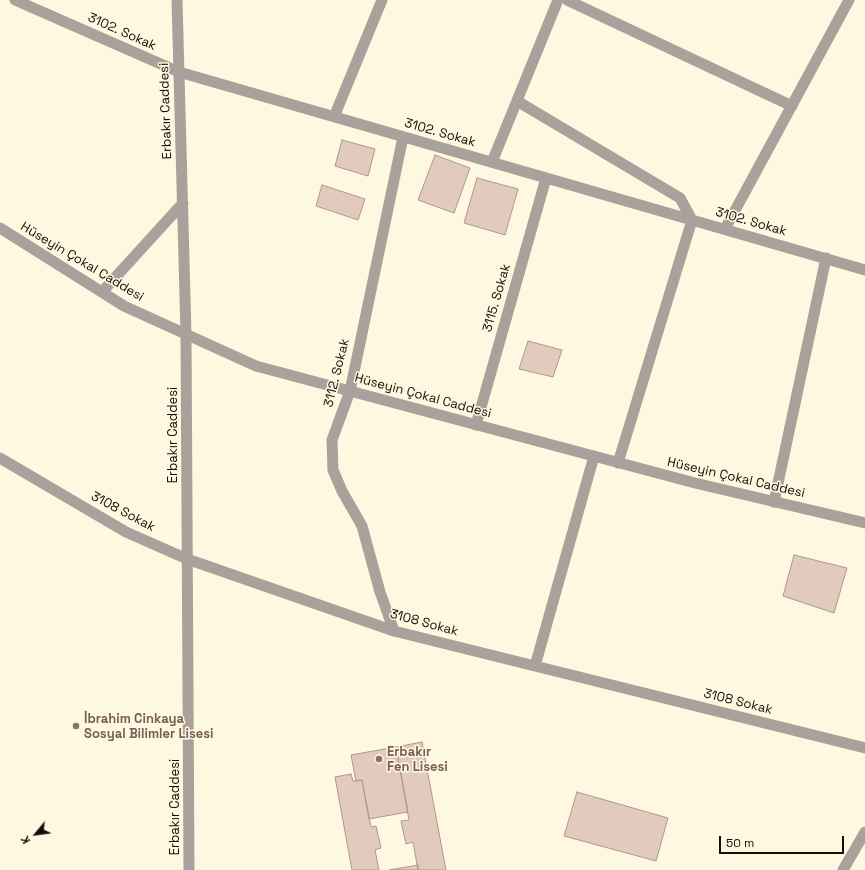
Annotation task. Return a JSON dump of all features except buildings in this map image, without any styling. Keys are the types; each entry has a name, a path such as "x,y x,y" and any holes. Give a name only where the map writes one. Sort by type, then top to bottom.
{"street":[{"name":"3102. Sokak","path":"14,0 179,72 865,270"},
{"name":"Erbakır Caddesi","path":"177,0 186,334 189,870"},
{"path":"334,117 382,0"},
{"path":"492,162 558,0"},
{"path":"724,229 849,0"},
{"path":"573,1 792,106"},
{"path":"517,101 680,198 692,220 618,463"},
{"name":"3112. Sokak","path":"394,631 380,592 362,526 342,490 333,470 332,440 350,391 402,137"},
{"name":"3115. Sokak","path":"476,425 546,178"},
{"path":"102,292 183,203"},
{"name":"Hüseyin Çokal Caddesi","path":"0,228 124,306 256,366 695,484 865,523"},
{"path":"774,502 826,258"},
{"path":"535,666 594,456"},
{"name":"3108 Sokak","path":"0,458 126,532 187,559 394,631 865,748"},
{"path":"843,870 865,832"}],"place":[{"name":"İbrahim Cinkaya Sosyal Bilimler Lisesi","path":"76,726"},
{"name":"Erbakır Fen Lisesi","path":"379,759"}]}
